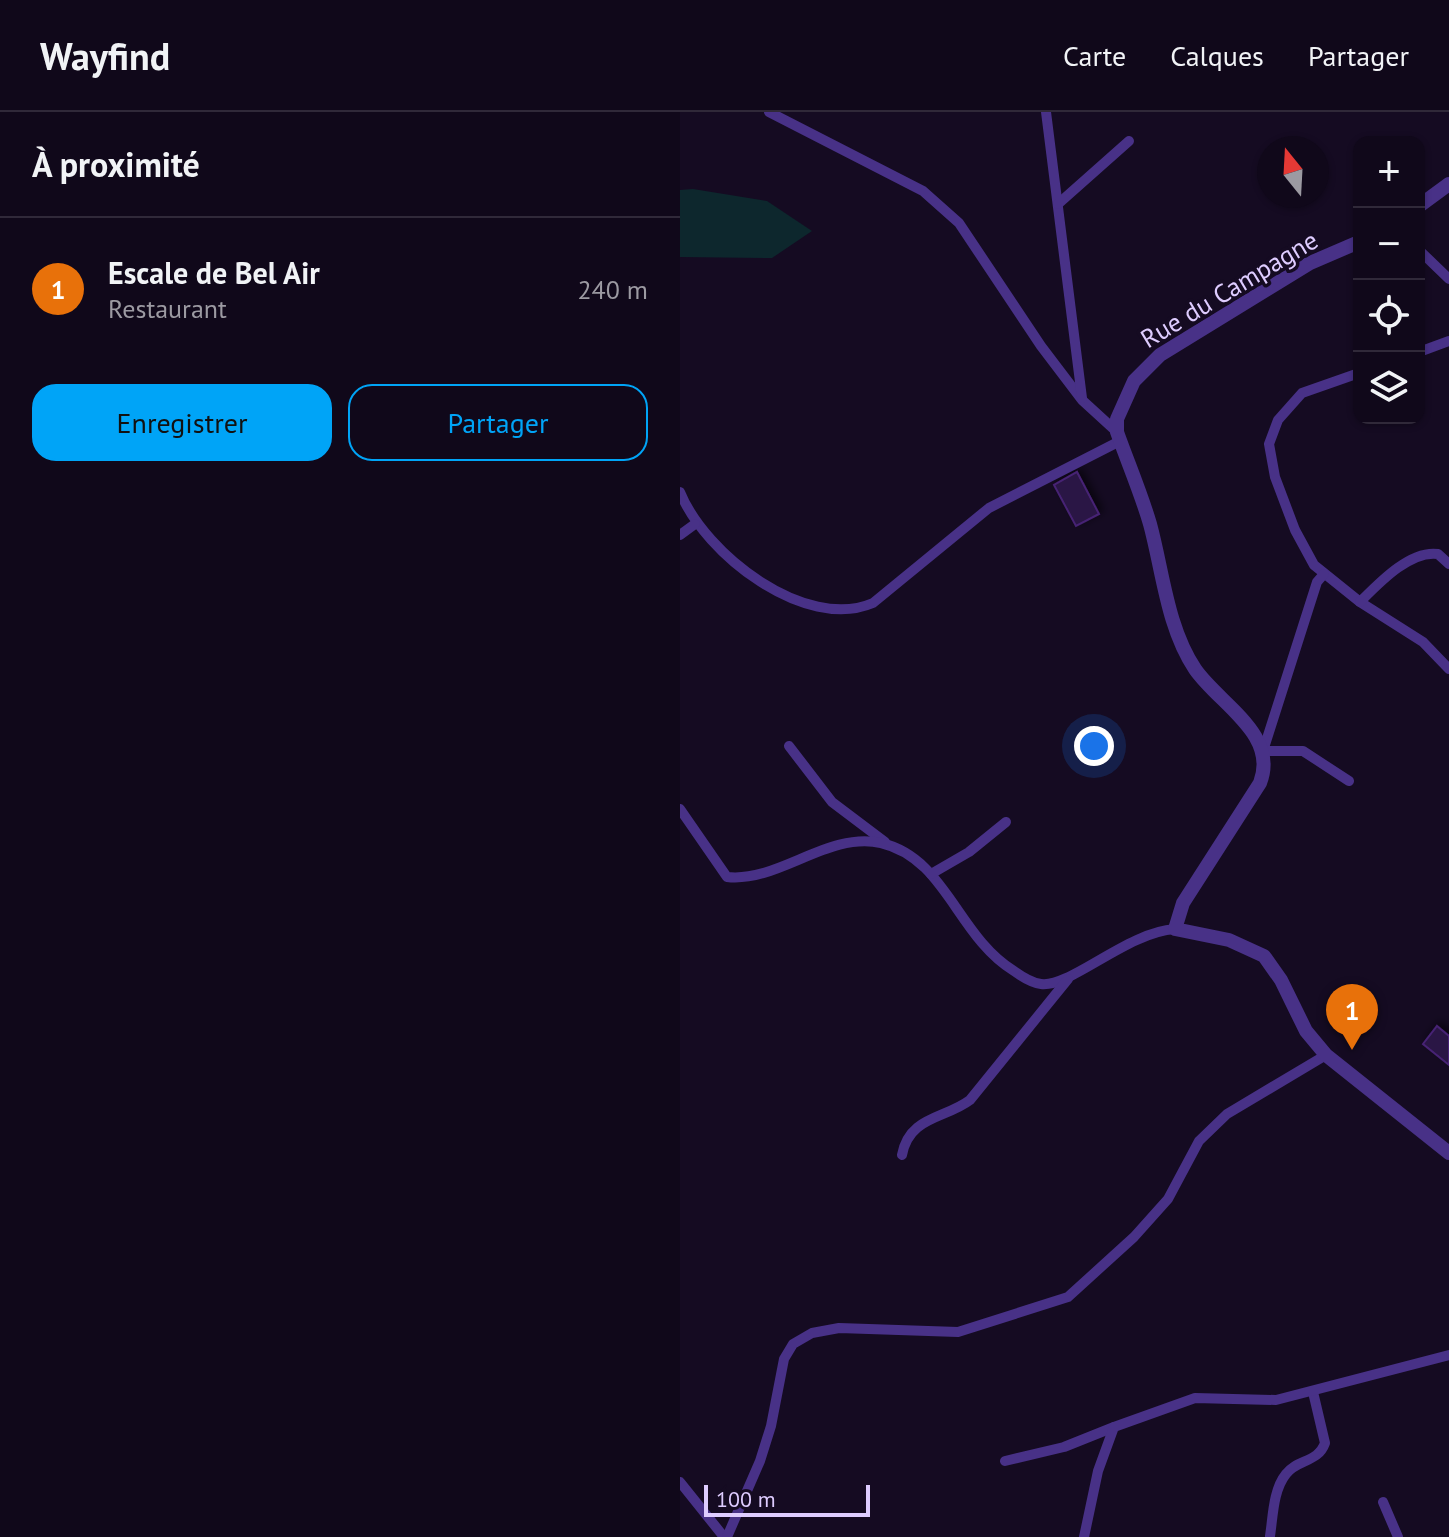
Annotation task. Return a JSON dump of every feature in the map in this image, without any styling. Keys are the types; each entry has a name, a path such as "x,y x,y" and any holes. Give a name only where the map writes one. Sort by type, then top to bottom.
{"street":[{"path":"769,112 923,191 959,223 1041,346 1082,400 1118,437 1148,518 1179,640 1195,669 1256,737 1263,751 1265,770 1260,783 1183,903 1175,929"},
{"path":"1046,112 1082,400"},
{"path":"1058,204 1129,141"},
{"path":"1425,202 1449,184"},
{"name":"Rue du Campagne","path":"1118,437 1117,419 1134,381 1160,355 1310,263 1353,245"},
{"path":"1425,256 1449,279"},
{"path":"1425,350 1449,341"},
{"path":"1353,375 1302,393 1278,420 1269,444 1275,477 1295,530 1314,565 1360,602 1423,642 1449,669"},
{"path":"680,492 695,524 727,556 773,590 825,608 853,611 873,603 989,508 1118,437"},
{"path":"680,535 695,524"},
{"path":"1360,602 1375,587 1417,557 1427,553 1438,554 1449,564"},
{"path":"1263,751 1317,582 1324,574"},
{"path":"789,746 832,802 892,846 914,858 931,874 976,940 994,959 1041,984 1068,979"},
{"path":"1263,751 1303,751 1349,781"},
{"path":"680,809 727,877 748,875 854,842 892,846"},
{"path":"931,874 969,852 1006,822"},
{"path":"902,1155 919,1125 943,1112 959,1109 970,1100 1068,979 1121,945 1156,930 1175,929 1229,940 1264,956 1281,980 1306,1031 1326,1055 1449,1153"},
{"path":"680,1482 726,1537 760,1461 771,1426 784,1359 793,1344 812,1333 839,1328 958,1332 1068,1297 1134,1237 1168,1199 1199,1141 1227,1114 1326,1055"},
{"path":"1005,1461 1064,1447 1195,1398 1276,1400 1449,1355"},
{"path":"1270,1536 1279,1488 1286,1472 1316,1457 1325,1443 1313,1392"},
{"path":"1084,1537 1098,1471 1114,1427"},
{"path":"1383,1502 1398,1537"}],"green space":[{"path":"693,189 767,201 812,231 772,258 680,257 680,190"}],"building":[{"path":"1077,472 1099,514 1076,526 1054,485"},
{"path":"1437,1026 1449,1036 1449,1065 1423,1044"}],"place":[{"name":"Escale de Bel Air","path":"1352,1050"}]}
